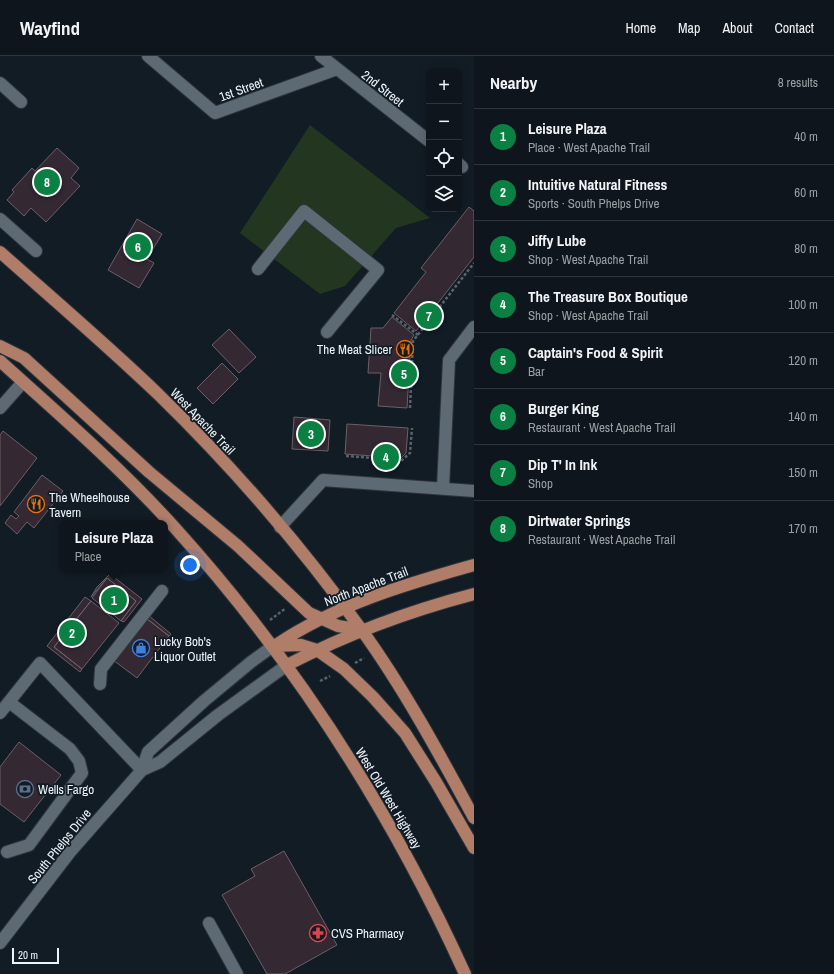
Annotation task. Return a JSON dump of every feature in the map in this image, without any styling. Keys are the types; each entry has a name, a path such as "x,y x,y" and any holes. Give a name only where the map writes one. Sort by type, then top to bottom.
{"main road":[{"name":"West Apache Trail","path":"0,252 159,395 212,450 280,527 362,630"},
{"path":"0,346 24,358 150,472 238,546 309,613 320,619 351,629 362,630"},
{"path":"0,361 107,458 167,520"},
{"path":"168,521 273,646 301,645 317,650 348,672 405,733 436,782 474,848"},
{"name":"North Apache Trail","path":"273,646 296,631 345,607 416,582 474,565"},
{"path":"287,665 362,630 413,611 474,594"},
{"path":"362,630 443,760 474,818"},
{"name":"West Old West Highway","path":"273,646 305,689 371,792 440,920 465,974"}],"street":[{"name":"1st Street","path":"148,56 215,113 337,69"},
{"name":"2nd Street","path":"321,56 428,140"},
{"path":"0,83 21,102"},
{"path":"258,269 304,211 378,270 327,332"},
{"path":"0,219 36,250"},
{"path":"443,488 449,360 474,327"},
{"path":"0,408 23,382"},
{"path":"280,527 323,480 474,491"},
{"path":"100,684 101,669 162,591"},
{"name":"South Phelps Drive","path":"0,943 70,852 142,770 148,752 171,729 251,662 273,646"},
{"path":"0,714 40,663 142,770"},
{"name":"South Phelps Drive","path":"142,770 160,762 218,715 287,665"},
{"path":"7,852 29,845 82,773 79,761 70,749 9,702"},
{"path":"209,923 237,974"}],"path":[{"path":"410,408 413,341 474,263"},
{"path":"392,315 418,335"},
{"path":"346,456 402,460 410,453 412,428"},
{"path":"270,620 286,607"},
{"path":"320,681 336,673"}],"green space":[{"path":"310,125 430,218 396,228 345,286 320,294 240,233"}],"building":[{"path":"57,148 79,168 71,178 80,186 46,222 31,208 24,216 7,200 14,192 12,190 32,168 35,171"},
{"path":"469,207 474,211 474,257 416,331 394,313 426,272 421,268"},
{"path":"137,219 162,234 147,259 154,263 139,288 108,270"},
{"path":"392,317 414,335 411,340 407,408 378,406 381,373 368,373 371,328 383,328"},
{"path":"229,329 256,357 239,373 212,345"},
{"path":"222,363 238,379 213,404 197,388"},
{"path":"294,417 330,420 328,451 292,449"},
{"path":"347,424 408,428 406,453 401,458 345,454"},
{"path":"3,431 37,458 0,506 0,435"},
{"name":"The Wheelhouse Tavern","path":"42,475 63,491 34,528 27,522 17,534 5,523 11,515 16,519 19,516 14,512"},
{"path":"110,574 142,599 124,622 121,621 136,601 107,578 91,597 97,587"},
{"path":"107,578 136,601 121,621 92,598"},
{"path":"85,597 91,601 54,647 82,669 80,672 47,646"},
{"path":"91,601 119,623 82,669 54,647"},
{"path":"148,615 171,634 169,636 146,618"},
{"name":"Lucky Bob's Liquor Outlet","path":"146,618 169,636 137,678 113,660"},
{"name":"Wells Fargo","path":"19,742 61,775 24,822 0,804 0,767"},
{"name":"CVS Pharmacy","path":"284,851 337,945 285,974 267,974 222,895 255,876 251,869"}],"place":[{"name":"Dirtwater Springs","path":"47,182"},
{"name":"Burger King","path":"138,247"},
{"name":"Dip T' In Ink","path":"429,316"},
{"name":"The Meat Slicer","path":"405,349"},
{"name":"Captain's Food & Spirit","path":"404,374"},
{"name":"Jiffy Lube","path":"311,434"},
{"name":"The Treasure Box Boutique","path":"386,457"},
{"name":"The Wheelhouse Tavern","path":"36,504"},
{"name":"Leisure Plaza","path":"114,600"},
{"name":"Intuitive Natural Fitness","path":"72,633"},
{"name":"Lucky Bob's Liquor Outlet","path":"141,648"},
{"name":"Wells Fargo","path":"25,789"},
{"name":"CVS Pharmacy","path":"318,933"}]}
